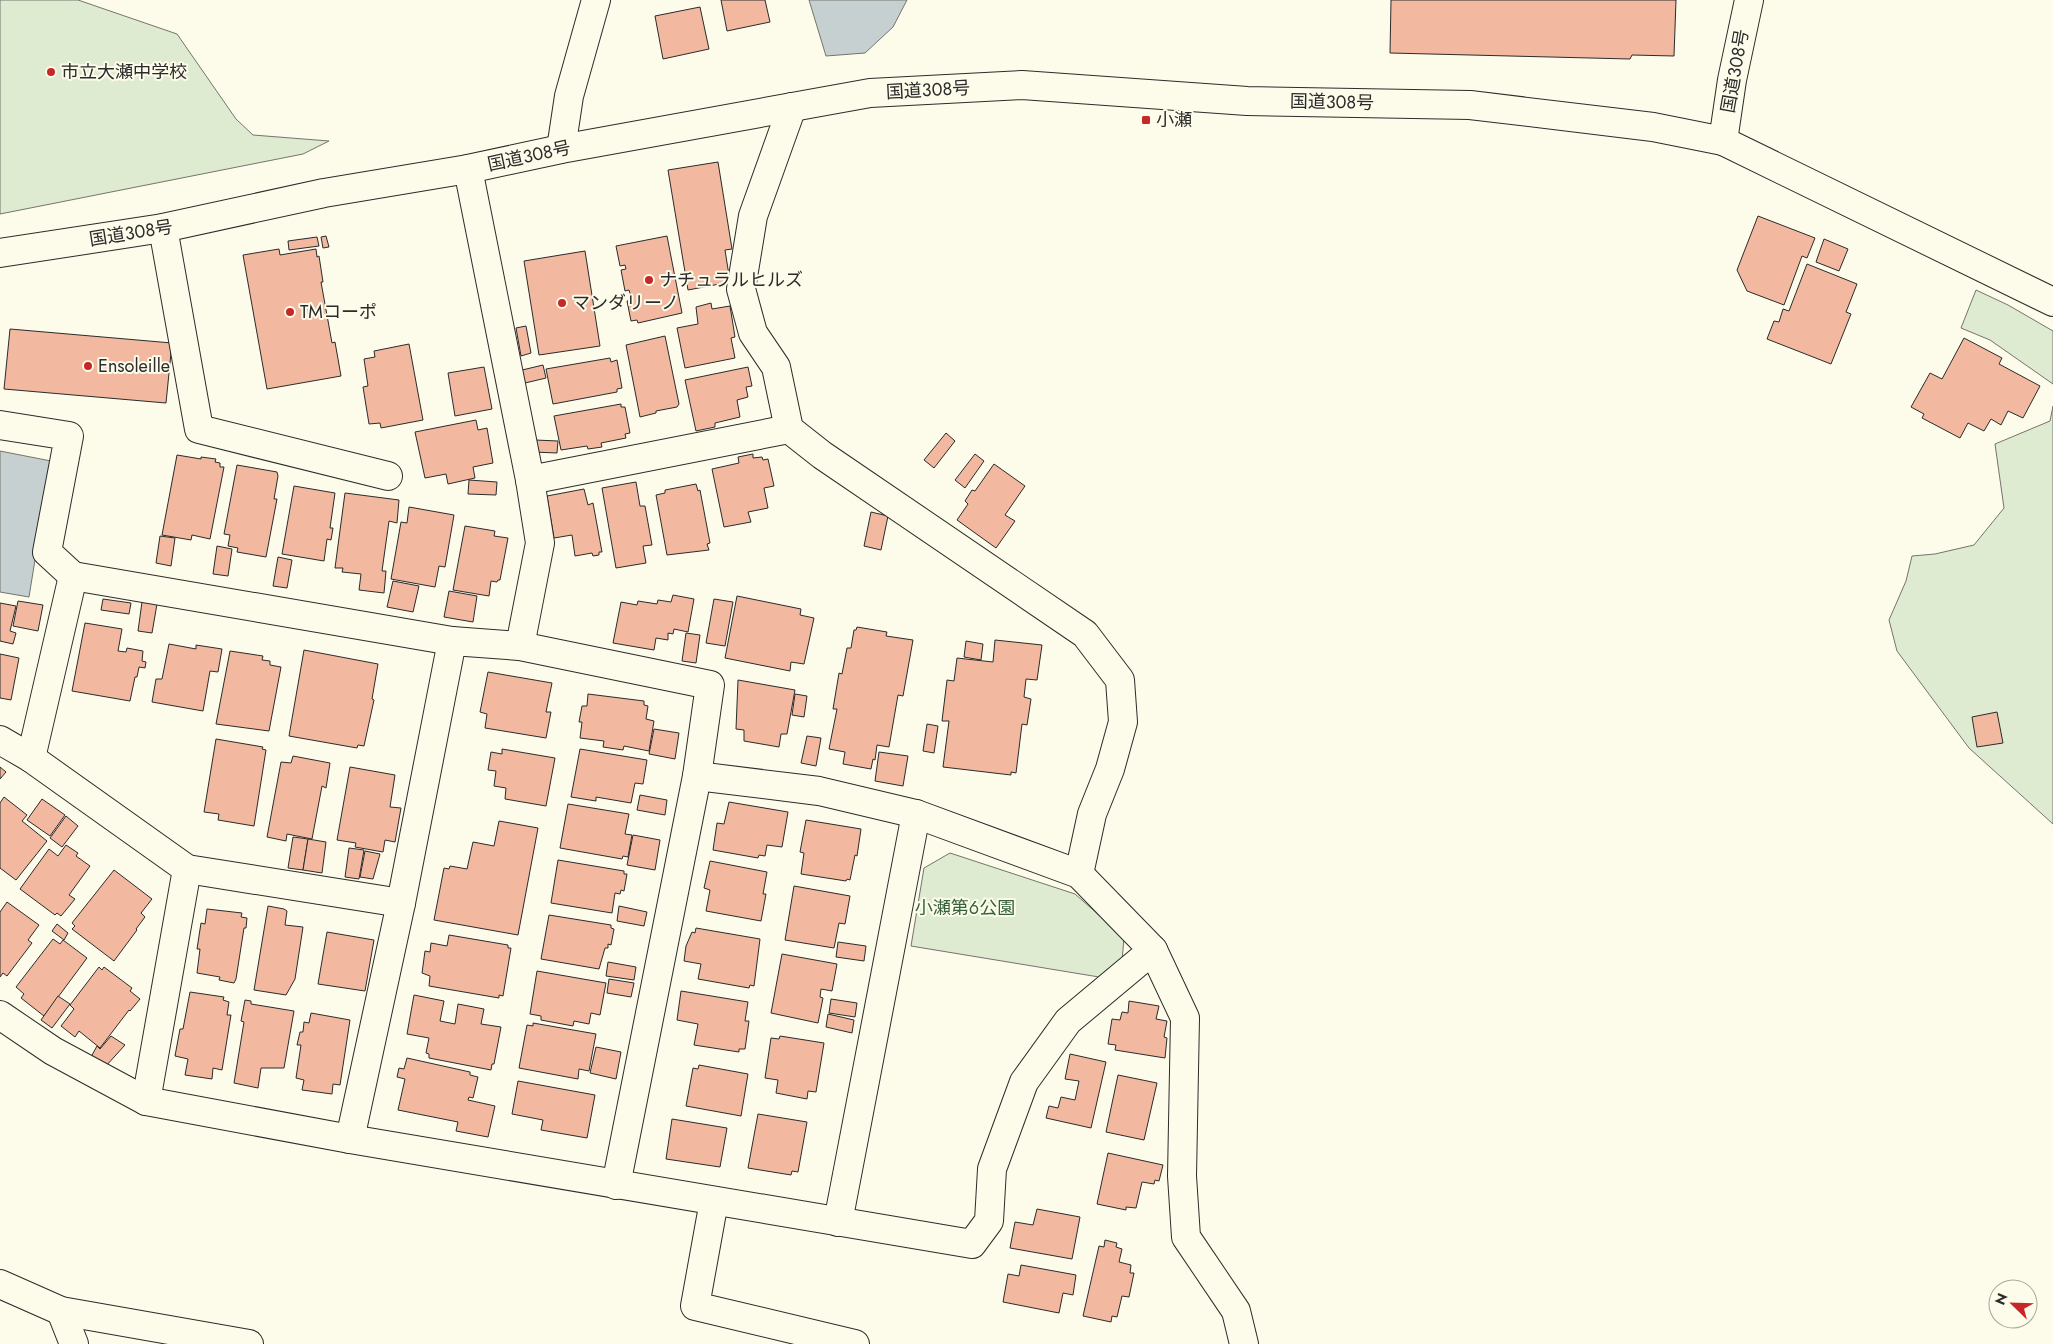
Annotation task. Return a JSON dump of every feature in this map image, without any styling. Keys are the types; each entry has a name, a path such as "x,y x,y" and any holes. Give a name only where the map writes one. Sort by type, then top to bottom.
{"main road":[{"path":"561,149 569,96 596,0"},
{"name":"国道308号","path":"0,253 163,228 324,193 468,169 561,149 870,93 1022,85 1247,101 1470,105 1653,127 1724,141 1732,80 1749,0"},
{"path":"792,108 753,216 741,289 753,333 776,367 789,429 822,454 1085,634 1120,680 1123,722 1110,769 1092,814 1079,874"},
{"path":"1724,141 2053,302"},
{"path":"468,169 530,480 540,543 520,646"},
{"path":"163,228 199,429 388,476"},
{"path":"0,424 69,436 47,552 73,576 452,641 520,646 710,685 697,776 616,1185"},
{"path":"530,480 789,429"},
{"path":"31,758 73,576"},
{"path":"350,1139 401,903 452,641"},
{"path":"0,740 31,758 187,870 401,903"},
{"path":"697,776 819,791 916,814 1079,874 1153,950 1185,1018 1182,1176 1186,1237 1236,1311 1244,1344"},
{"path":"838,1222 916,814"},
{"path":"146,1101 187,870"},
{"path":"0,1015 53,1051 146,1101 350,1139 972,1244 989,1220 992,1169 1024,1082 1068,1021 1153,950"},
{"path":"714,1201 695,1306 855,1344"},
{"path":"0,1284 61,1311 249,1344"},
{"path":"61,1311 74,1344"}],"green space":[{"path":"0,0 78,0 177,34 236,119 253,135 329,141 303,154 0,214"},
{"path":"1976,290 2008,305 2053,331 2053,384 1990,340 1961,328"},
{"path":"2053,406 2053,824 1969,748 1897,651 1889,620 1906,581 1912,556 1935,554 1974,545 2004,508 1995,444 2050,421"},
{"name":"小瀬第6公園","path":"950,853 1075,894 1124,937 1122,962 1099,977 911,946 924,868"}],"shaded area":[{"path":"809,0 907,0 893,27 865,53 826,56"},
{"path":"0,451 51,461 29,597 0,592"}],"building":[{"path":"721,0 765,0 770,22 727,31"},
{"path":"1391,0 1676,0 1674,56 1632,55 1630,59 1390,53"},
{"path":"700,7 709,49 663,59 655,16"},
{"path":"718,162 732,249 725,250 730,282 688,290 668,170"},
{"path":"1758,216 1815,238 1807,258 1802,256 1784,305 1747,291 1737,270"},
{"path":"326,236 329,247 323,248 321,237"},
{"name":"ナチュラルヒルズ","path":"667,236 682,313 638,323 637,320 631,321 627,301 632,300 629,290 625,291 621,270 626,269 625,265 620,266 616,246"},
{"path":"317,237 319,246 289,250 288,241"},
{"path":"1824,239 1848,249 1839,271 1816,262"},
{"name":"TMコーポ","path":"279,249 280,255 316,249 317,257 319,256 323,282 321,282 332,343 335,342 341,376 267,389 243,255"},
{"name":"マンダリーノ","path":"585,251 600,346 539,355 524,261"},
{"path":"1807,264 1857,284 1846,312 1851,314 1831,364 1767,339 1774,321 1779,322 1783,309 1789,311"},
{"path":"711,303 712,309 730,306 735,337 731,338 735,358 685,368 677,328 698,324 696,307"},
{"path":"526,326 531,353 521,356 516,328"},
{"name":"Ensoleille","path":"10,329 172,343 166,403 4,389"},
{"path":"665,336 679,404 677,407 656,411 656,413 640,417 626,345"},
{"path":"1964,338 2002,358 1999,364 2040,386 2023,418 2008,411 2001,425 1991,419 1984,431 1968,423 1960,438 1922,418 1924,414 1911,407 1930,373 1942,379"},
{"path":"409,344 423,420 381,428 380,423 369,424 363,387 368,386 364,359 375,357 374,351"},
{"path":"610,358 611,362 617,360 622,388 617,389 617,392 553,404 546,369"},
{"path":"543,365 546,378 521,384 518,371"},
{"path":"484,367 492,409 455,416 448,373"},
{"path":"748,367 752,386 746,387 748,397 737,400 740,417 715,423 715,427 696,431 685,380"},
{"path":"621,404 621,407 625,407 630,433 625,434 626,438 601,443 602,447 588,449 587,446 561,450 554,416"},
{"path":"476,420 478,430 487,428 493,463 473,467 475,478 448,484 446,474 425,478 415,432"},
{"path":"946,433 955,441 934,468 924,460"},
{"path":"535,440 558,441 557,453 533,452"},
{"path":"753,454 753,458 762,457 763,460 768,459 774,486 764,488 768,508 748,512 751,522 724,527 712,469 739,463 738,457"},
{"path":"975,454 984,461 965,488 955,480"},
{"path":"177,455 201,459 201,457 216,459 215,462 220,463 220,467 224,467 210,539 192,535 191,540 162,535"},
{"path":"994,464 1025,486 1005,515 1015,521 996,548 957,520 968,504 965,501 972,490 975,491"},
{"path":"237,465 277,472 274,499 277,499 266,557 237,552 238,548 228,546 230,535 224,534"},
{"path":"469,480 497,482 496,495 468,494"},
{"path":"636,482 640,506 645,506 652,545 643,546 646,563 616,568 602,488"},
{"path":"696,484 698,491 700,490 710,543 707,544 709,550 667,555 656,495 665,493 665,490"},
{"path":"294,486 335,493 330,528 333,528 331,540 327,539 324,561 282,554"},
{"path":"584,489 588,505 593,503 602,552 599,552 599,555 593,556 592,553 575,556 572,535 554,538 547,496"},
{"path":"345,493 399,500 397,523 389,521 382,571 386,571 384,593 359,590 361,574 342,572 343,568 335,568"},
{"path":"409,507 454,515 445,567 439,566 435,587 391,579 401,522 407,523"},
{"path":"871,512 888,516 881,550 864,546"},
{"path":"465,526 495,531 494,536 508,538 500,580 497,582 491,581 489,596 453,590"},
{"path":"160,536 175,538 171,566 156,563"},
{"path":"217,546 232,549 228,576 213,574"},
{"path":"278,557 292,560 287,588 273,586"},
{"path":"393,581 419,586 413,612 387,607"},
{"path":"449,591 477,596 473,622 444,617"},
{"path":"673,595 694,599 688,632 674,629 673,634 668,633 668,640 656,638 654,650 613,643 621,602 637,605 638,601 657,604 658,600 671,602"},
{"path":"737,596 801,609 800,615 814,618 804,664 791,662 790,671 725,658"},
{"path":"103,599 131,603 129,614 101,610"},
{"path":"714,599 733,602 725,646 706,643"},
{"path":"18,601 43,605 38,631 13,626"},
{"path":"142,602 157,604 152,633 138,631"},
{"path":"0,603 16,606 10,631 16,633 13,644 0,641"},
{"path":"85,623 122,629 118,651 126,652 127,648 143,651 142,661 146,662 145,668 139,667 130,701 72,691"},
{"path":"857,627 887,632 886,636 913,640 903,696 898,695 889,747 877,745 875,760 873,759 871,769 843,764 845,752 829,749 837,709 833,709 839,673 842,674 847,648 851,648 854,630"},
{"path":"686,633 700,635 696,663 682,661"},
{"path":"995,640 1042,645 1037,680 1026,679 1024,697 1031,699 1027,725 1022,724 1016,773 1011,772 1011,775 943,767 949,721 942,721 947,680 954,681 957,658 993,662"},
{"path":"966,641 983,644 981,660 964,657"},
{"path":"169,644 196,649 196,645 222,649 218,672 210,671 203,711 152,702 156,679 162,679"},
{"path":"304,650 378,664 372,699 374,700 364,746 358,745 357,748 289,736"},
{"path":"230,651 263,656 262,660 270,661 270,665 281,667 269,731 216,724"},
{"path":"0,654 19,658 11,700 0,698"},
{"path":"488,672 552,683 546,712 551,712 546,738 485,728 487,714 480,712"},
{"path":"738,680 795,690 787,734 781,734 779,747 744,741 744,730 736,729"},
{"path":"588,694 644,701 644,705 648,706 646,719 654,721 649,751 624,746 623,750 603,747 604,741 580,738 582,722 579,722 582,706 587,706"},
{"path":"795,694 807,696 804,717 792,715"},
{"path":"1997,712 2003,743 1977,747 1972,717"},
{"path":"927,724 938,726 934,753 923,751"},
{"path":"654,729 679,733 675,759 649,754"},
{"path":"807,736 821,738 816,766 801,763"},
{"path":"216,739 263,747 262,749 266,750 254,826 218,820 219,814 204,812"},
{"path":"502,749 555,758 546,806 505,799 506,788 494,786 496,771 488,770 491,752 502,754"},
{"path":"580,749 647,760 643,784 635,783 631,803 596,797 596,801 571,797"},
{"path":"879,752 908,756 903,786 875,781"},
{"path":"293,756 330,763 326,788 322,786 312,839 287,834 286,841 267,837 281,762 291,763"},
{"path":"0,767 6,772 0,779"},
{"path":"350,767 395,775 390,807 401,808 395,842 385,840 383,852 355,847 356,843 337,840"},
{"path":"640,795 667,800 665,815 637,810"},
{"path":"4,797 27,815 22,821 47,841 16,880 0,868 0,803"},
{"path":"42,799 65,815 50,836 27,820"},
{"path":"729,802 788,812 782,847 767,845 765,856 759,855 758,858 713,850 717,823 724,824"},
{"path":"568,804 629,814 625,834 632,835 628,857 623,856 622,859 560,848"},
{"path":"66,816 78,826 62,847 50,838"},
{"path":"806,820 861,829 857,856 855,855 850,880 801,874 804,853 800,852"},
{"path":"499,821 538,828 518,935 434,920 444,868 449,869 450,866 467,869 473,842 494,846"},
{"path":"633,835 660,840 655,870 627,865"},
{"path":"293,837 308,839 303,870 288,868"},
{"path":"308,839 326,842 322,873 303,870"},
{"path":"66,845 78,853 76,856 90,866 69,895 75,899 61,916 57,913 55,915 20,889 49,849 58,856"},
{"path":"349,848 364,850 359,879 345,877"},
{"path":"365,851 380,854 373,879 360,877"},
{"path":"558,860 624,871 624,874 627,874 624,891 621,890 620,894 615,893 612,913 551,903"},
{"path":"710,861 767,872 763,894 766,894 761,921 706,911 710,890 704,888"},
{"path":"114,870 152,899 141,913 145,917 114,961 72,929 75,926 72,923"},
{"path":"794,886 850,896 845,924 839,923 834,948 785,940"},
{"path":"7,902 39,925 28,940 32,943 7,976 3,973 0,977 0,912"},
{"path":"268,906 287,911 285,925 303,927 295,979 286,995 254,990"},
{"path":"619,906 647,912 644,926 617,921"},
{"path":"207,909 242,913 241,917 247,918 234,983 219,980 220,977 197,973 200,949 197,949 201,923 205,924"},
{"path":"549,915 611,925 611,928 614,929 611,945 608,944 608,948 605,948 599,969 541,959"},
{"path":"57,924 68,933 64,940 52,931"},
{"path":"696,928 760,939 754,986 750,985 749,988 698,979 701,964 684,961 686,946 692,932 695,933"},
{"path":"327,932 374,940 365,991 318,984"},
{"path":"449,935 508,945 508,948 511,948 503,996 499,995 499,998 429,986 430,976 422,973 425,951 430,952 431,943 447,946"},
{"path":"53,939 60,944 63,940 87,958 44,1016 21,998 24,994 16,987"},
{"path":"838,942 866,946 864,961 836,957"},
{"path":"782,954 837,964 832,991 821,989 820,997 823,998 818,1023 771,1013"},
{"path":"608,962 636,967 634,980 606,976"},
{"path":"99,967 102,970 104,967 132,988 130,991 140,999 129,1010 100,1048 79,1031 75,1037 61,1026 74,1009 70,1005"},
{"path":"537,971 606,983 600,1015 591,1013 589,1024 574,1021 573,1026 541,1020 541,1016 530,1014"},
{"path":"609,979 634,983 631,997 607,993"},
{"path":"681,991 748,1002 745,1021 749,1021 745,1049 739,1049 739,1052 694,1045 698,1024 677,1020"},
{"path":"190,992 224,997 223,1000 229,1002 227,1015 231,1015 222,1070 213,1068 212,1079 185,1075 188,1059 175,1056 180,1029 183,1029"},
{"path":"414,995 444,1001 440,1021 455,1024 458,1004 484,1009 481,1024 501,1027 494,1064 492,1064 491,1070 429,1058 429,1054 426,1053 429,1038 407,1034"},
{"path":"58,996 70,1004 52,1028 41,1020"},
{"path":"831,999 857,1003 855,1017 829,1013"},
{"path":"245,1000 251,1001 251,1004 294,1011 284,1068 261,1068 258,1088 234,1083 244,1022 241,1021"},
{"path":"1129,1001 1159,1006 1156,1019 1167,1021 1164,1037 1167,1038 1165,1058 1115,1050 1116,1045 1108,1044 1112,1019 1120,1020 1122,1012 1128,1013"},
{"path":"311,1013 350,1020 340,1085 333,1084 332,1094 302,1090 304,1080 296,1078 301,1045 297,1045 300,1032 303,1032 304,1022 309,1023"},
{"path":"828,1014 854,1020 852,1033 826,1027"},
{"path":"533,1023 596,1034 589,1071 579,1069 578,1079 519,1068 527,1025 533,1026"},
{"path":"111,1036 125,1045 105,1067 91,1057 97,1046 100,1049"},
{"path":"780,1036 824,1043 816,1092 808,1091 807,1099 776,1093 778,1080 765,1078 771,1038 779,1039"},
{"path":"596,1047 621,1052 616,1079 590,1073"},
{"path":"1070,1054 1106,1062 1091,1128 1046,1118 1049,1106 1058,1108 1061,1097 1075,1100 1079,1081 1065,1079"},
{"path":"407,1058 470,1072 470,1075 478,1077 473,1098 469,1097 468,1100 495,1106 488,1137 456,1131 458,1122 398,1110 405,1079 397,1077 399,1068 404,1069"},
{"path":"699,1065 748,1074 741,1116 686,1106 693,1068 698,1069"},
{"path":"1118,1075 1157,1083 1144,1140 1106,1132"},
{"path":"518,1081 595,1095 587,1138 541,1130 543,1120 512,1114"},
{"path":"758,1114 807,1122 798,1172 792,1171 791,1175 748,1168"},
{"path":"672,1119 727,1128 720,1167 666,1159"},
{"path":"1108,1153 1163,1165 1159,1181 1155,1180 1154,1184 1142,1182 1136,1208 1126,1207 1126,1210 1097,1204"},
{"path":"1037,1209 1080,1217 1072,1259 1010,1248 1015,1222 1033,1225"},
{"path":"1105,1240 1117,1243 1116,1247 1122,1249 1119,1262 1131,1265 1130,1273 1134,1273 1129,1297 1122,1296 1117,1317 1112,1316 1111,1322 1083,1316 1099,1246 1104,1247"},
{"path":"1021,1265 1076,1275 1073,1295 1063,1293 1059,1313 1003,1302 1008,1274 1019,1276"}],"place":[{"name":"市立大瀬中学校","path":"51,72"},
{"name":"小瀬","path":"1146,120"},
{"name":"ナチュラルヒルズ","path":"649,280"},
{"name":"マンダリーノ","path":"562,303"},
{"name":"TMコーポ","path":"290,312"},
{"name":"Ensoleille","path":"88,366"}]}
